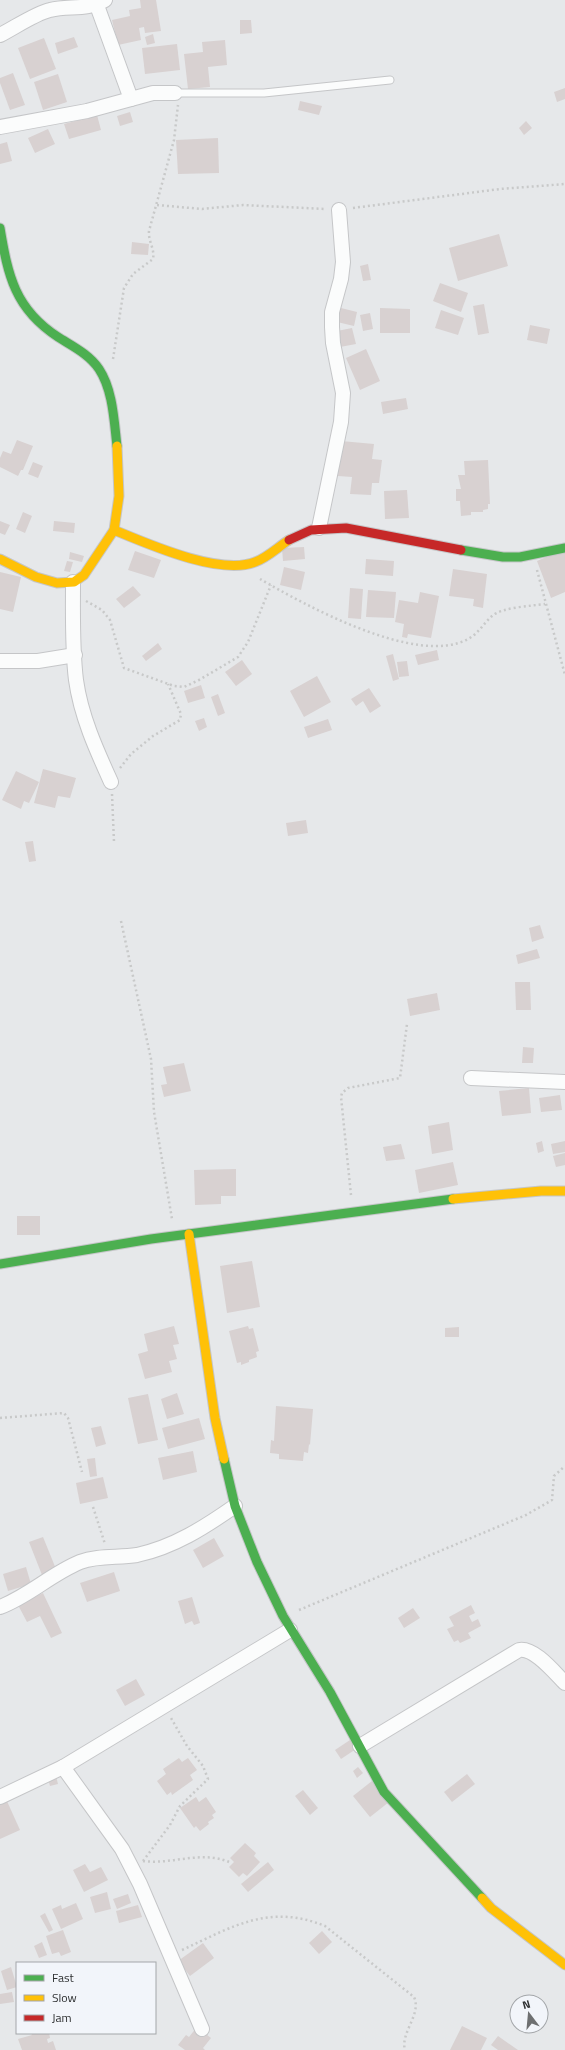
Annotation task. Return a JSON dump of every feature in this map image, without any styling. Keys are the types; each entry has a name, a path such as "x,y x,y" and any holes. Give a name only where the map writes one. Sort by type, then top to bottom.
{"street":[{"path":"0,35 51,9 69,9 99,2 131,99"},
{"path":"0,127 87,111 154,93 177,93"},
{"path":"319,528 341,422 343,393 333,343 332,327 332,312 341,279 343,262 339,210"},
{"path":"0,228 6,265 22,305 33,320 86,356 99,369 107,386 112,404 117,458 118,499 114,530 85,574 73,588 76,681 83,713 93,742 111,782"},
{"path":"114,530 162,549 227,566 241,567 255,563 287,542 319,528 349,528 503,557 533,554 565,548"},
{"path":"0,559 22,571 73,588"},
{"path":"0,661 38,661 75,655"},
{"path":"470,1078 565,1082"},
{"path":"0,1264 174,1236 353,1212 487,1196 541,1191 565,1191"},
{"path":"189,1234 215,1418 235,1506 257,1562 290,1630 330,1692 384,1792 491,1908 565,1965"},
{"path":"0,1607 17,1600 80,1562 110,1557 137,1555 165,1547 197,1532 235,1506"},
{"path":"0,1798 63,1767 290,1630"},
{"path":"360,1746 518,1650 524,1649 532,1652 565,1683"},
{"path":"63,1767 122,1849 140,1884 202,2029"}],"lane":[{"path":"177,93 264,93 390,80"}],"path":[{"path":"112,361 124,288 134,274 153,259 153,248 148,234 174,140 177,93"},
{"path":"157,205 202,209 243,205 339,210 500,189 565,184"},
{"path":"533,554 565,675"},
{"path":"241,567 271,585 334,618 386,637 424,647 449,645 468,639 493,614 508,609 545,604"},
{"path":"73,588 102,610 110,620 124,668 168,684 184,687 238,657 248,642 271,585"},
{"path":"114,842 111,782 131,754 153,736 180,720 181,714 168,684"},
{"path":"121,921 151,1059 154,1112 174,1236"},
{"path":"353,1212 340,1097 348,1088 400,1078 407,1024"},
{"path":"0,1418 64,1413 68,1418 82,1472"},
{"path":"283,1616 526,1515 552,1500 554,1476 565,1466"},
{"path":"93,1507 110,1557"},
{"path":"143,1861 170,1825 180,1806 208,1779 203,1766 187,1746 164,1705"},
{"path":"122,1849 143,1861 163,1862 187,1857 206,1857 220,1858 229,1862"},
{"path":"170,1955 243,1922 262,1917 286,1917 318,1923 331,1931 414,1997 415,2008 405,2041 405,2050"}],"building":[{"path":"140,0 156,0 161,31 145,33 144,27 139,28 141,40 118,45 112,20 130,16 129,10 141,8"},
{"path":"240,20 251,20 252,33 240,34"},
{"path":"153,34 155,43 147,45 145,37"},
{"path":"74,37 78,47 58,54 55,43"},
{"path":"44,38 56,69 30,79 18,48"},
{"path":"225,40 227,65 208,67 210,87 188,89 184,54 203,52 202,42"},
{"path":"177,44 180,70 145,74 142,48"},
{"path":"13,73 25,105 10,110 0,83 0,78"},
{"path":"58,74 67,102 43,110 34,82"},
{"path":"565,88 565,99 557,102 554,92"},
{"path":"300,101 322,106 319,115 298,110"},
{"path":"130,112 133,122 120,126 117,116"},
{"path":"97,115 101,130 69,139 64,124"},
{"path":"526,121 532,128 524,135 519,128"},
{"path":"48,129 55,144 35,153 28,138"},
{"path":"218,138 219,173 178,174 176,140"},
{"path":"7,142 12,161 0,164 0,144"},
{"path":"499,234 508,266 458,281 449,248"},
{"path":"132,242 149,244 148,255 131,254"},
{"path":"368,264 371,280 363,281 360,266"},
{"path":"440,283 468,293 461,312 433,301"},
{"path":"484,304 489,333 478,335 473,306"},
{"path":"341,308 357,312 354,326 337,322"},
{"path":"380,308 410,309 410,333 380,333"},
{"path":"441,310 464,318 458,335 435,328"},
{"path":"370,313 373,329 363,331 360,315"},
{"path":"530,325 550,329 547,344 527,340"},
{"path":"352,328 356,344 340,347 337,331"},
{"path":"366,349 380,381 360,390 346,358"},
{"path":"406,398 408,409 383,414 381,402"},
{"path":"17,440 33,446 23,470 21,470 18,476 0,467 0,458 3,451 11,454"},
{"path":"341,441 374,444 372,459 382,460 379,483 372,483 371,495 350,494 352,477 338,476"},
{"path":"488,460 490,504 488,504 488,509 483,510 483,512 471,512 471,515 461,516 460,501 456,501 456,489 461,489 458,475 465,475 464,461"},
{"path":"33,462 43,466 38,478 28,474"},
{"path":"407,490 409,518 385,519 384,491"},
{"path":"23,512 32,516 25,533 16,529"},
{"path":"0,521 10,525 5,535 0,533"},
{"path":"54,521 75,523 74,533 53,531"},
{"path":"304,547 305,559 283,561 282,548"},
{"path":"565,549 565,592 551,598 537,561"},
{"path":"135,551 161,560 154,578 128,570"},
{"path":"70,552 84,556 82,562 69,559"},
{"path":"366,559 394,561 393,576 365,574"},
{"path":"67,561 73,562 70,572 64,571"},
{"path":"284,567 305,572 301,590 280,585"},
{"path":"453,569 487,574 483,608 473,606 474,599 449,596"},
{"path":"0,572 21,577 13,612 0,609"},
{"path":"133,586 141,595 124,608 116,599"},
{"path":"350,588 363,589 361,619 348,618"},
{"path":"368,590 396,592 394,618 366,617"},
{"path":"420,592 439,596 431,638 408,634 407,638 402,637 404,624 395,622 399,600 418,603"},
{"path":"158,643 162,649 146,661 142,656"},
{"path":"437,650 439,660 418,665 415,655"},
{"path":"393,654 399,679 393,681 386,656"},
{"path":"242,660 252,674 236,686 225,672"},
{"path":"407,661 409,676 399,677 397,662"},
{"path":"317,676 331,702 304,717 290,691"},
{"path":"201,685 205,698 188,703 184,691"},
{"path":"369,688 381,706 370,713 363,701 356,706 351,699"},
{"path":"218,694 225,713 218,716 211,697"},
{"path":"204,718 207,727 199,731 195,721"},
{"path":"328,719 332,730 308,738 304,727"},
{"path":"43,769 76,778 70,798 58,796 55,808 34,803"},
{"path":"16,771 39,782 29,803 24,801 21,809 2,800"},
{"path":"306,820 308,833 288,836 286,823"},
{"path":"33,841 36,861 29,862 25,842"},
{"path":"540,925 544,938 532,942 529,928"},
{"path":"537,949 540,958 518,964 516,955"},
{"path":"515,982 530,982 531,1010 516,1010"},
{"path":"437,993 440,1010 410,1016 407,999"},
{"path":"523,1047 534,1048 533,1063 522,1063"},
{"path":"184,1063 191,1091 164,1097 161,1085 167,1084 163,1067"},
{"path":"529,1088 531,1113 502,1116 499,1091"},
{"path":"560,1095 562,1110 541,1112 539,1098"},
{"path":"449,1122 453,1150 432,1154 428,1126"},
{"path":"542,1141 544,1151 538,1153 536,1143"},
{"path":"565,1141 565,1152 553,1154 551,1144"},
{"path":"401,1144 405,1159 386,1161 383,1147"},
{"path":"565,1153 565,1165 556,1167 553,1156"},
{"path":"453,1162 458,1185 419,1193 415,1170"},
{"path":"236,1169 236,1196 221,1196 221,1204 195,1205 194,1170"},
{"path":"17,1216 40,1216 40,1235 17,1235"},
{"path":"252,1261 260,1307 227,1313 220,1266"},
{"path":"174,1326 179,1344 173,1345 177,1359 169,1361 172,1372 145,1379 138,1354 148,1351 144,1334"},
{"path":"248,1326 249,1329 253,1328 259,1351 256,1352 257,1357 241,1365 241,1362 237,1363 229,1331"},
{"path":"459,1327 459,1337 445,1337 445,1328"},
{"path":"177,1393 184,1414 167,1419 161,1399"},
{"path":"148,1394 158,1440 138,1444 128,1398"},
{"path":"276,1406 313,1409 310,1445 309,1444 308,1453 304,1452 303,1461 279,1459 279,1454 270,1453 271,1440 274,1441"},
{"path":"199,1418 205,1439 168,1449 162,1428"},
{"path":"101,1426 106,1444 96,1447 91,1428"},
{"path":"193,1451 197,1472 163,1480 158,1458"},
{"path":"95,1458 97,1476 90,1477 87,1459"},
{"path":"103,1477 108,1498 80,1504 76,1483"},
{"path":"43,1537 56,1569 42,1575 29,1542"},
{"path":"214,1538 224,1556 203,1568 193,1550"},
{"path":"26,1567 31,1584 8,1591 3,1574"},
{"path":"114,1572 120,1591 87,1602 80,1583"},
{"path":"43,1593 62,1633 51,1638 40,1616 27,1622 18,1605"},
{"path":"192,1597 200,1623 194,1625 192,1621 185,1624 178,1601"},
{"path":"471,1605 475,1613 469,1616 472,1622 478,1619 481,1626 468,1633 471,1638 460,1643 458,1640 454,1642 447,1629 454,1626 449,1617"},
{"path":"413,1608 420,1618 404,1628 398,1618"},
{"path":"136,1679 145,1695 125,1706 116,1690"},
{"path":"350,1740 356,1749 341,1759 335,1750"},
{"path":"179,1758 182,1762 188,1758 197,1770 190,1775 193,1780 172,1795 171,1792 167,1795 157,1781 166,1774 163,1769"},
{"path":"358,1767 363,1773 357,1778 353,1771"},
{"path":"467,1774 475,1784 452,1802 444,1792"},
{"path":"56,1776 58,1784 50,1786 48,1779"},
{"path":"372,1781 389,1802 370,1817 353,1796"},
{"path":"303,1790 318,1808 310,1815 295,1796"},
{"path":"196,1797 199,1802 206,1797 216,1812 212,1815 214,1818 208,1822 209,1824 200,1831 196,1826 194,1828 180,1808"},
{"path":"6,1799 20,1830 0,1839 0,1801"},
{"path":"245,1843 256,1853 254,1856 260,1862 247,1876 243,1873 239,1877 229,1867 234,1862 230,1858"},
{"path":"268,1862 274,1870 248,1892 241,1884"},
{"path":"85,1864 90,1872 101,1867 108,1880 84,1892 73,1870"},
{"path":"107,1892 111,1909 95,1913 90,1897"},
{"path":"128,1894 131,1903 117,1909 113,1899"},
{"path":"76,1903 83,1919 61,1929 52,1909 61,1905 62,1909"},
{"path":"138,1905 142,1917 119,1923 116,1911"},
{"path":"45,1913 53,1930 49,1932 40,1916"},
{"path":"63,1930 71,1952 61,1956 59,1952 52,1954 46,1936"},
{"path":"322,1931 332,1942 319,1954 309,1943"},
{"path":"42,1942 47,1955 39,1958 34,1946"},
{"path":"203,1943 214,1958 190,1976 178,1961"},
{"path":"11,1967 16,1987 7,1990 1,1971"},
{"path":"12,1992 14,2002 0,2004 0,1994"},
{"path":"462,2026 487,2038 481,2050 450,2050"},
{"path":"197,2027 211,2038 203,2048 205,2050 185,2050 178,2045 186,2035 189,2037"},
{"path":"49,2034 50,2038 47,2039 48,2043 53,2041 56,2050 22,2050 18,2039 32,2035"},
{"path":"498,2036 518,2050 498,2050 491,2045"}],"traffic: fast":[{"path":"0,228 6,261 16,290 23,303 43,326 90,359 104,377 114,416 117,446"},
{"path":"461,550 503,557 520,557 565,548"},
{"path":"0,1264 151,1239 453,1199"},
{"path":"224,1459 235,1506 257,1562 283,1616 330,1692 384,1792 482,1898"}],"traffic: slow":[{"path":"0,559 36,577 57,583 74,582 84,575 114,530 119,496 117,446"},
{"path":"114,530 164,550 204,562 223,565 240,565 255,562 289,540"},
{"path":"453,1199 541,1191 565,1191"},
{"path":"189,1234 215,1418 224,1459"},
{"path":"482,1898 491,1908 565,1965"}],"traffic: jam":[{"path":"289,540 311,530 346,528 461,550"}]}
